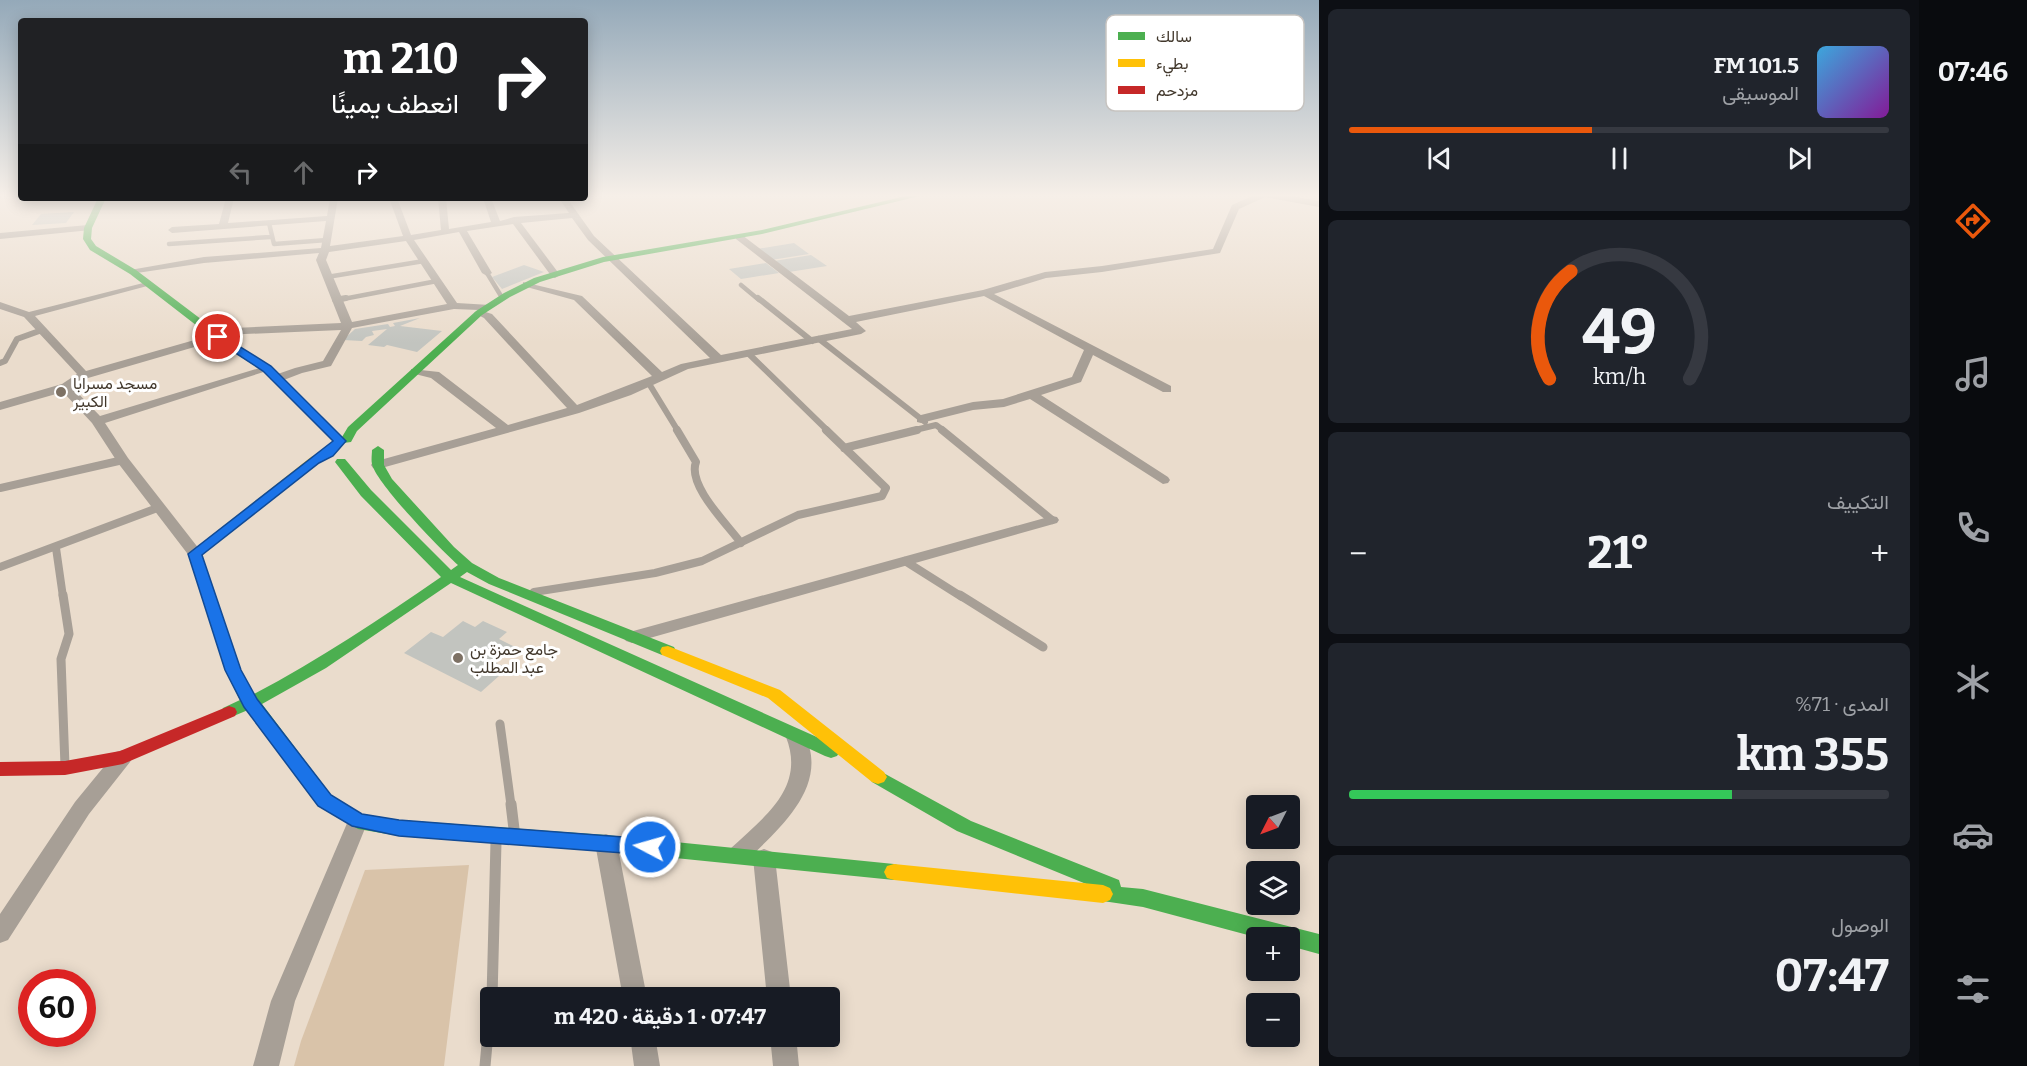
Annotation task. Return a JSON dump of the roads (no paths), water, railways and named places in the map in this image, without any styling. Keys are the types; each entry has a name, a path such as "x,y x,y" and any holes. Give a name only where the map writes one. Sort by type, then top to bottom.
{"main road":[{"path":"90,244 93,248 133,272 214,335 272,374 344,440 371,442"},
{"path":"702,244 613,260 555,275 501,296 482,310 415,371 329,453 315,460 195,554 233,670 250,703 325,800 358,821 399,828 606,843 1143,898"},
{"path":"371,442 378,465 387,481 467,566 524,593 774,694 808,718 866,768"},
{"path":"341,462 359,461 371,442"},
{"path":"329,453 330,457 341,462 366,493 449,577 489,598 792,732 866,768 934,811 998,843 1143,898 1319,944"},
{"path":"0,770 65,768 123,757 250,703 352,644 467,566"}],"street":[{"path":"133,272 160,265 337,244"},
{"path":"412,244 454,306"},
{"path":"470,244 487,273"},
{"path":"532,244 555,275"},
{"path":"599,244 613,260 719,360"},
{"path":"378,465 575,410 684,366 861,331 748,244"},
{"path":"847,320 985,293 1045,275 1102,269 1217,251 1220,244"},
{"path":"326,245 321,260 335,300 348,326"},
{"path":"28,315 147,283"},
{"path":"528,284 578,298 654,380"},
{"path":"985,293 1167,389"},
{"path":"0,305 28,315 84,375"},
{"path":"0,406 66,387 84,375 214,335 348,326 454,306 482,310 489,316 575,410"},
{"path":"97,421 272,374 327,364 348,326"},
{"path":"926,423 973,406 1004,403 1077,379 1090,349"},
{"path":"415,371 435,375 505,429"},
{"path":"66,387 97,421 123,460 195,554"},
{"path":"1031,394 1163,480"},
{"path":"632,637 1052,520"},
{"path":"737,856 781,811 801,776 804,750 792,732"},
{"path":"0,933 82,808 123,757"},
{"path":"266,1066 283,1001 358,821"},
{"path":"606,843 633,987"},
{"path":"764,858 778,987"},
{"path":"644,1047 648,1066"},
{"path":"784,1047 786,1066"}],"lane":[{"path":"274,244 326,245"},
{"path":"327,277 424,261"},
{"path":"487,273 501,296"},
{"path":"335,300 437,281"},
{"path":"741,285 926,423 936,425 1052,520"},
{"path":"0,363 5,361 17,339 42,330"},
{"path":"524,593 655,573 702,561 798,515 882,495 886,489 749,354"},
{"path":"654,380 696,462 693,470 698,487 741,543"},
{"path":"844,447 926,423"},
{"path":"0,488 123,460"},
{"path":"0,567 56,548 160,507"},
{"path":"56,548 69,634 61,659 65,768"},
{"path":"905,561 1043,646"},
{"path":"500,724 515,837"},
{"path":"492,987 496,835"},
{"path":"485,1066 487,1047"}],"place":[{"name":"مسجد مسرابا الكبير","path":"61,392"},
{"name":"جامع حمزة بن عبد المطلب","path":"458,658"}]}
